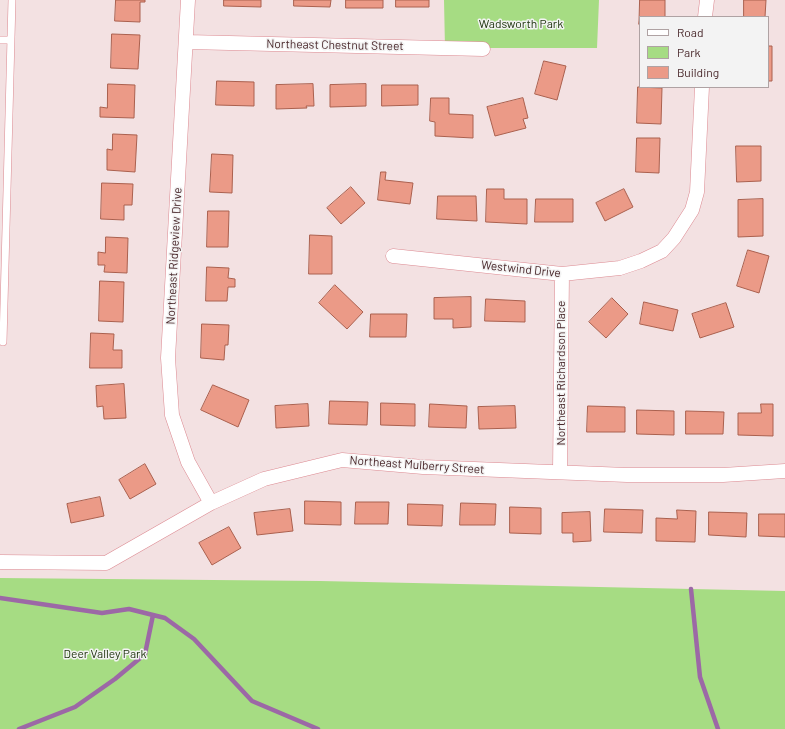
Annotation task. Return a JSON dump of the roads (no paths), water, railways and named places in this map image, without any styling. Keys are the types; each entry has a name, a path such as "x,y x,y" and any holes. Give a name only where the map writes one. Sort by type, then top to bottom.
{"street":[{"name":"Northeast Ridgeview Drive","path":"188,0 187,42 168,358 172,415 188,462 211,503"},
{"path":"705,16 707,0"},
{"name":"Northeast Chestnut Street","path":"187,42 483,49"},
{"name":"Westwind Drive","path":"393,256 562,274 620,268 641,261 662,251 674,238 692,210 697,192 702,88"},
{"name":"Northeast Richardson Place","path":"560,472 562,274"},
{"name":"Northeast Mulberry Street","path":"0,562 106,562 211,503 264,479 342,460 423,467 627,475 724,475 785,472"}],"lane":[{"path":"3,342 3,221 12,0"},
{"path":"0,40 11,40"}],"waterway":[{"path":"691,589 700,677 718,729"},
{"path":"0,598 102,613 129,609 165,618 194,639 252,701 318,729"},
{"path":"19,729 75,707 115,679 145,654 153,615"}],"park label":[{"name":"Wadsworth Park","path":"521,24"},
{"name":"Deer Valley Park","path":"105,654"}]}
